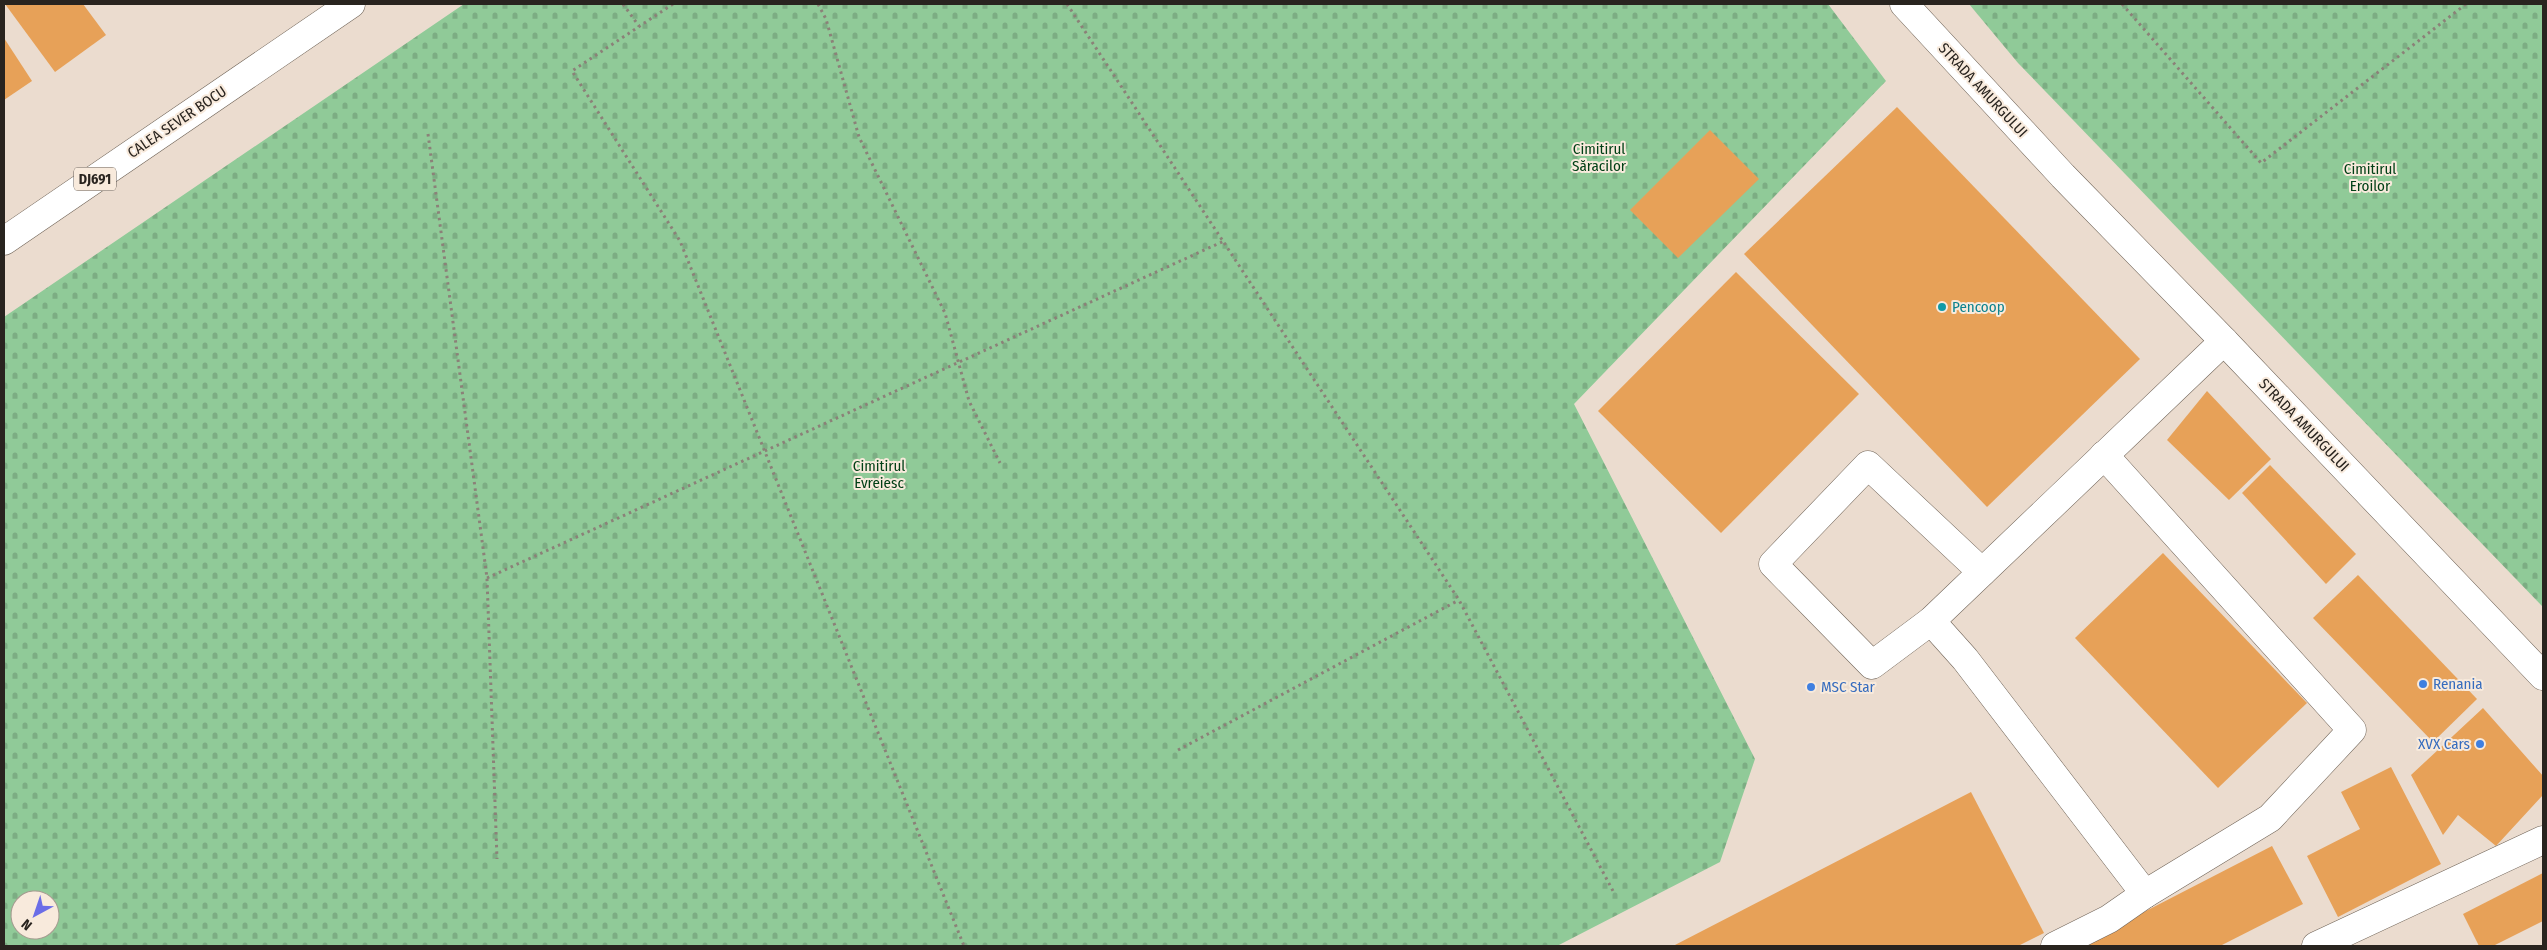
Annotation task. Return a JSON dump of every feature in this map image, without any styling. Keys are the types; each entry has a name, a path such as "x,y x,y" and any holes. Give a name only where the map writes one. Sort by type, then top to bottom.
{"main road":[{"name":"CALEA SEVER BOCU","path":"4,241 351,4"},
{"name":"STRADA AMURGULUI","path":"1904,4 2063,176 2224,340 2543,676"},
{"name":"STRADA AMURGULUI","path":"1926,4 1949,37 2063,176"},
{"path":"1982,572 1868,466 1773,564 1872,665 1931,621 2224,340"},
{"path":"2055,946 2109,919 2145,894 2270,818 2352,730 2104,455"},
{"path":"1931,621 1965,659 2145,894"},
{"path":"2316,946 2543,840"}],"path":[{"path":"623,4 639,26"},
{"path":"673,4 572,71 680,241 964,946"},
{"path":"818,4 826,19 859,137 945,313 969,401 1000,463"},
{"path":"1067,4 1459,600 1613,890"},
{"path":"2122,4 2261,163 2466,4"},
{"path":"428,134 487,578 497,859"},
{"path":"487,578 1224,241"},
{"path":"1178,750 1459,600"}],"green space":[{"name":"Cimitirul Evreiesc","path":"464,4 1828,4 1886,81 1574,404 1755,759 1720,862 1557,946 4,946 4,317"},
{"name":"Cimitirul Eroilor","path":"1969,4 2543,4 2543,607 2018,63"}],"building":[{"path":"5,4 83,4 106,35 55,72"},
{"path":"4,38 32,81 4,100"},
{"name":"Pencoop","path":"1897,107 2140,359 1987,507 1744,254"},
{"path":"1710,130 1759,179 1678,258 1630,210"},
{"path":"1736,272 1859,394 1721,533 1598,411"},
{"path":"2207,391 2271,459 2229,500 2167,440"},
{"path":"2270,465 2356,554 2326,584 2242,493"},
{"path":"2163,553 2307,703 2218,788 2075,638"},
{"path":"2358,575 2477,699 2433,742 2313,618"},
{"path":"2483,708 2543,776 2543,795 2496,846 2458,815 2443,835 2411,775"},
{"path":"2391,767 2441,864 2338,917 2307,856 2360,829 2341,792"},
{"path":"1971,792 2044,933 2018,946 1673,946"},
{"path":"2272,846 2303,904 2220,946 2078,946"},
{"path":"2543,873 2543,921 2493,946 2479,946 2463,914"}],"place":[{"name":"Pencoop","path":"1942,307"},
{"name":"Renania","path":"2423,684"},
{"name":"MSC Star","path":"1811,687"},
{"name":"XVX Cars","path":"2480,744"}],"park label":[{"name":"Cimitirul Săracilor","path":"1599,158"}]}
